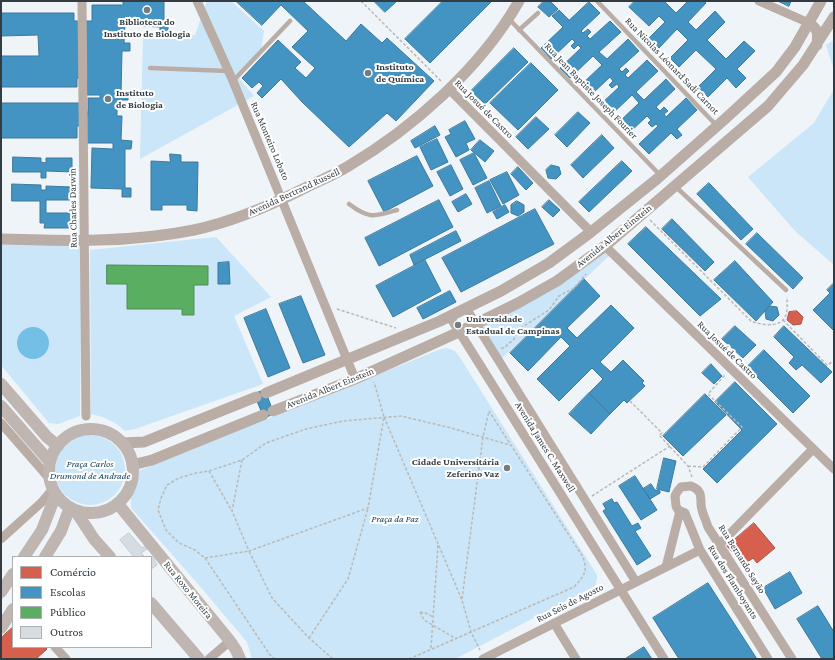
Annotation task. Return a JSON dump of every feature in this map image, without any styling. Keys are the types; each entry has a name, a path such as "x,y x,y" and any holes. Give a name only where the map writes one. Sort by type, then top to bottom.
{"main road":[{"path":"1,384 47,438 58,446"},
{"path":"1,406 50,462"},
{"path":"25,556 42,530 53,487 50,462 58,446 64,438 80,430 90,429 113,435 122,443 129,453 133,473 130,486 118,504 107,510 91,512 73,509"},
{"path":"53,487 62,501 73,509 94,539 109,556"},
{"name":"Rua Roxo Moreira","path":"118,504 230,641 240,659"},
{"path":"46,556 73,509"},
{"path":"1,590 12,575"},
{"path":"152,604 199,659"},
{"path":"1,628 12,611"}],"street":[{"name":"Rua Charles Darwin","path":"82,1 86,416"},
{"name":"Rua Monteiro Lobato","path":"197,1 229,71 355,379"},
{"name":"Avenida Bertrand Russell","path":"1,239 84,241 142,238 194,230 233,219 282,199 346,168 383,144 416,119 449,90 474,62 509,19 519,1"},
{"path":"759,1 815,27 818,34 817,45"},
{"name":"Avenida Albert Einstein","path":"122,443 144,442 413,333 450,317 501,291 549,262 591,232 660,175 717,126 776,72 795,47 821,1"},
{"name":"Avenida Albert Einstein","path":"132,465 152,460 355,379 459,332 557,281 605,246 674,185 768,106 803,65 817,45 829,33 834,17"},
{"name":"Rua Josué de Castro","path":"449,90 591,232"},
{"name":"Rua Josué de Castro","path":"605,246 812,449 834,468"},
{"name":"Avenida James C. Maxwell","path":"466,308 636,582"},
{"name":"Avenida James C. Maxwell","path":"450,317 664,659"},
{"path":"1,423 53,487 42,502 1,539"},
{"path":"719,545 812,449"},
{"path":"666,567 683,512 676,506 674,501 676,492 682,487 686,486 696,488"},
{"name":"Rua Bernardo Sayão","path":"696,488 701,495 701,505 708,526 792,659"},
{"name":"Rua dos Flamboyants","path":"683,512 700,550 768,659"},
{"name":"Rua Seis de Agosto","path":"484,659 700,550"},
{"path":"554,623 576,659"},
{"path":"208,659 230,641"},
{"path":"56,648 66,659"}],"lane":[{"name":"Rua Nicolas Léonard Sadi Carnot","path":"597,1 717,126"},
{"path":"519,30 538,13"},
{"name":"Rua Jean Baptiste Joseph Fourier","path":"509,19 660,175"},
{"path":"233,82 290,21"},
{"path":"150,68 229,71"},
{"path":"674,185 786,290"},
{"path":"349,204 366,216 380,216 397,210"}],"path":[{"name":"Rua Josué de Castro","path":"362,1 449,90"},
{"path":"643,213 751,321 757,324 767,325 776,324 783,320 786,316 788,308 786,290"},
{"path":"488,343 504,348 514,339 516,331 549,310 559,296 574,288 589,270"},
{"path":"325,306 413,333"},
{"path":"783,320 827,365 834,361"},
{"path":"688,466 703,467 742,427 708,394 730,369"},
{"path":"371,372 384,417 462,600 471,632 484,659"},
{"path":"630,401 662,433 659,435 688,466 696,488"},
{"path":"409,659 574,587 582,578 586,566 583,557 489,411 483,436 462,600"},
{"path":"275,659 270,655 204,558 195,550 179,543 166,530 158,510 161,498 167,485 179,478 196,473 208,472 242,460 266,443 306,429 343,421 401,416 483,436 510,445"},
{"path":"309,638 348,579 368,508 384,417"},
{"path":"585,500 670,446"},
{"path":"232,511 242,460"},
{"path":"208,472 232,511 249,551 272,598 309,638 333,659"},
{"path":"204,558 249,551 368,508"},
{"path":"431,649 438,543"},
{"path":"433,618 429,614 420,612 424,620 455,638"}],"green space":[{"path":"207,1 231,1 264,31 260,57 238,77 254,96 140,159 143,37 195,35"},
{"path":"834,40 834,70 826,45"},
{"path":"834,89 834,265 795,231 748,177 814,123"},
{"path":"216,237 271,297 234,316 263,384 135,429 125,431 109,420 91,414 90,250"},
{"path":"1,239 84,241 81,301 80,416 58,424 49,423 1,365"},
{"path":"605,246 612,253 499,361 476,323"},
{"name":"Praça da Paz","path":"447,348 455,351 459,356 597,575 595,586 455,659 252,659 247,642 131,508 131,495 138,471 441,349"},
{"name":"Praça Carlos Drumond de Andrade","path":"90,435 103,438 115,445 122,457 125,470 122,483 115,495 103,502 90,505 77,502 65,495 58,483 55,470 58,457 65,445 77,438"}],"water":[{"path":"33,327 39,328 46,334 49,343 48,349 42,356 33,359 27,358 20,352 17,343 18,337 24,330"}],"building: Comércio":[{"path":"797,311 803,317 801,324 793,325 787,320 789,312"},
{"path":"754,523 775,548 757,563 753,558 743,565 727,546"},
{"path":"12,628 12,648 47,649 36,659 1,659 1,638"}],"building: Escolas":[{"name":"Instituto de Biologia","path":"123,1 164,1 164,22 168,23 168,32 160,32 160,27 141,26 141,23 125,23 124,43 130,43 130,51 122,51 121,95 128,95 128,100 117,100 117,116 122,116 121,140 132,141 131,149 125,149 125,188 131,188 131,197 122,197 122,189 91,188 92,148 113,149 113,143 87,143 87,126 77,126 77,138 1,138 1,103 85,103 88,115 88,98 100,98 100,95 87,95 87,78 77,78 77,87 1,87 1,56 39,56 38,35 1,36 1,13 74,13 74,21 92,21 92,5 123,5"},
{"name":"Instituto de Química","path":"236,1 303,1 346,41 361,24 382,43 387,38 434,81 396,121 387,113 349,147 302,102 281,79 262,98 257,93 263,86 259,82 252,88 242,78 278,40 301,62 295,68 306,78 315,68 292,47 308,31 281,5 262,25"},
{"path":"374,1 397,1 385,12"},
{"path":"443,1 492,1 430,63 405,39"},
{"path":"544,1 550,1 558,9 549,17 538,7"},
{"path":"635,1 664,1 676,13 688,1 704,1 706,3 688,22 696,30 715,11 725,22 707,40 726,59 744,41 755,51 737,69 746,78 736,88 727,78 708,97 698,87 716,69 696,50 679,67 670,58 688,40 677,29 659,48 649,38 665,22 659,16 649,26 629,7"},
{"path":"778,1 791,1 789,6"},
{"path":"589,2 600,13 581,31 583,33 588,29 591,32 587,36 590,39 610,21 621,32 599,52 607,59 628,39 639,51 619,69 622,72 626,68 629,71 625,75 628,78 647,60 658,71 636,92 644,100 666,79 675,89 656,107 660,111 664,107 668,111 664,114 666,117 686,98 697,110 677,129 682,135 677,139 671,133 649,154 639,144 658,126 656,124 652,127 648,123 651,120 647,116 628,134 618,123 639,103 632,95 610,116 600,105 619,87 617,84 612,88 609,85 613,81 610,77 591,95 581,85 602,65 593,56 570,78 560,68 581,48 578,45 574,49 571,46 575,42 572,39 551,59 541,48 563,27 552,16 559,10 569,20"},
{"path":"514,48 528,62 485,104 471,91"},
{"path":"531,63 558,90 518,130 490,103"},
{"path":"578,112 590,123 567,147 555,135"},
{"path":"536,117 549,129 528,149 516,137"},
{"path":"465,121 475,139 466,143 469,150 456,157 445,137 451,134 449,130"},
{"path":"435,126 440,135 415,148 411,141"},
{"path":"602,135 614,148 583,178 571,165"},
{"path":"437,139 448,162 431,170 420,147"},
{"path":"480,140 494,151 485,162 471,150"},
{"path":"474,153 487,178 473,185 460,160"},
{"path":"170,154 181,155 181,162 198,162 197,211 187,210 187,205 162,205 162,210 151,210 151,161 170,162"},
{"path":"417,156 433,186 384,212 368,181"},
{"path":"13,157 41,158 41,162 46,163 46,158 72,158 72,172 46,171 46,178 41,178 41,172 13,172"},
{"path":"622,161 632,171 589,212 579,202"},
{"path":"451,165 463,189 450,196 437,172"},
{"path":"551,165 559,167 561,174 556,179 548,178 546,170"},
{"path":"518,167 533,183 526,190 511,174"},
{"path":"507,172 519,195 503,204 490,180"},
{"path":"489,181 501,206 487,213 475,188"},
{"path":"709,183 753,229 741,240 697,194"},
{"path":"12,184 41,185 41,190 46,190 46,186 71,187 71,200 46,200 46,213 72,213 71,228 44,228 45,223 40,223 40,201 12,201"},
{"path":"466,194 472,204 458,212 452,202"},
{"path":"439,200 453,227 379,266 365,238"},
{"path":"549,200 560,210 553,217 542,207"},
{"path":"517,201 524,205 524,212 518,216 511,213 511,205"},
{"path":"505,205 509,212 497,219 493,212"},
{"path":"535,209 554,244 461,292 442,258"},
{"path":"672,219 714,262 705,271 662,229"},
{"path":"646,227 721,299 700,316 628,244"},
{"path":"456,231 461,241 414,265 410,255"},
{"path":"757,233 803,278 793,289 746,244"},
{"path":"425,260 441,291 393,317 376,286"},
{"path":"735,261 773,302 756,321 714,280"},
{"path":"229,262 230,284 218,284 218,263"},
{"path":"584,279 600,296 567,328 577,338 611,305 634,328 600,362 611,372 623,360 644,381 642,383 645,386 627,403 624,400 610,414 589,393 603,379 592,368 559,401 537,379 570,346 561,337 528,371 510,353"},
{"path":"833,284 834,331 813,310 830,293 827,290"},
{"path":"450,291 456,302 423,319 417,308"},
{"path":"301,296 325,355 303,363 279,304"},
{"path":"770,306 777,307 779,315 773,321 766,319 765,311"},
{"path":"266,309 290,368 268,377 244,318"},
{"path":"735,326 756,345 743,358 722,339"},
{"path":"784,326 832,372 821,383 802,365 796,370 789,363 794,357 774,337"},
{"path":"764,350 810,396 793,413 747,367"},
{"path":"711,364 722,376 714,384 702,373"},
{"path":"735,382 777,424 717,483 703,469 742,430 715,402"},
{"path":"265,390 274,414 264,418 254,394"},
{"path":"589,393 610,414 591,434 569,414"},
{"path":"705,394 726,415 683,456 663,436"},
{"path":"664,458 676,461 669,492 657,489"},
{"path":"635,476 657,510 641,520 619,486"},
{"path":"651,484 655,490 660,491 660,493 650,499 643,489"},
{"path":"612,499 614,503 617,502 632,526 638,523 641,528 635,531 651,556 637,565 603,511 606,509 603,504"},
{"path":"790,572 802,593 775,609 763,588"},
{"path":"708,583 757,659 679,659 653,618"},
{"path":"818,606 834,632 834,657 831,659 822,659 797,619"},
{"path":"644,647 652,659 625,659"}],"building: Público":[{"path":"107,265 208,266 208,285 194,285 194,315 182,315 182,309 127,309 127,284 107,284"}],"building: Outros":[{"path":"129,533 142,548 145,546 147,549 141,553 144,556 133,556 120,540"},
{"path":"152,558 157,565 152,568"}],"place":[{"name":"Biblioteca do Instituto de Biologia","path":"147,10"},
{"name":"Instituto de Química","path":"368,73"},
{"name":"Instituto de Biologia","path":"108,99"},
{"name":"Universidade Estadual de Campinas","path":"458,325"},
{"name":"Cidade Universitária Zeferino Vaz","path":"507,468"}]}
